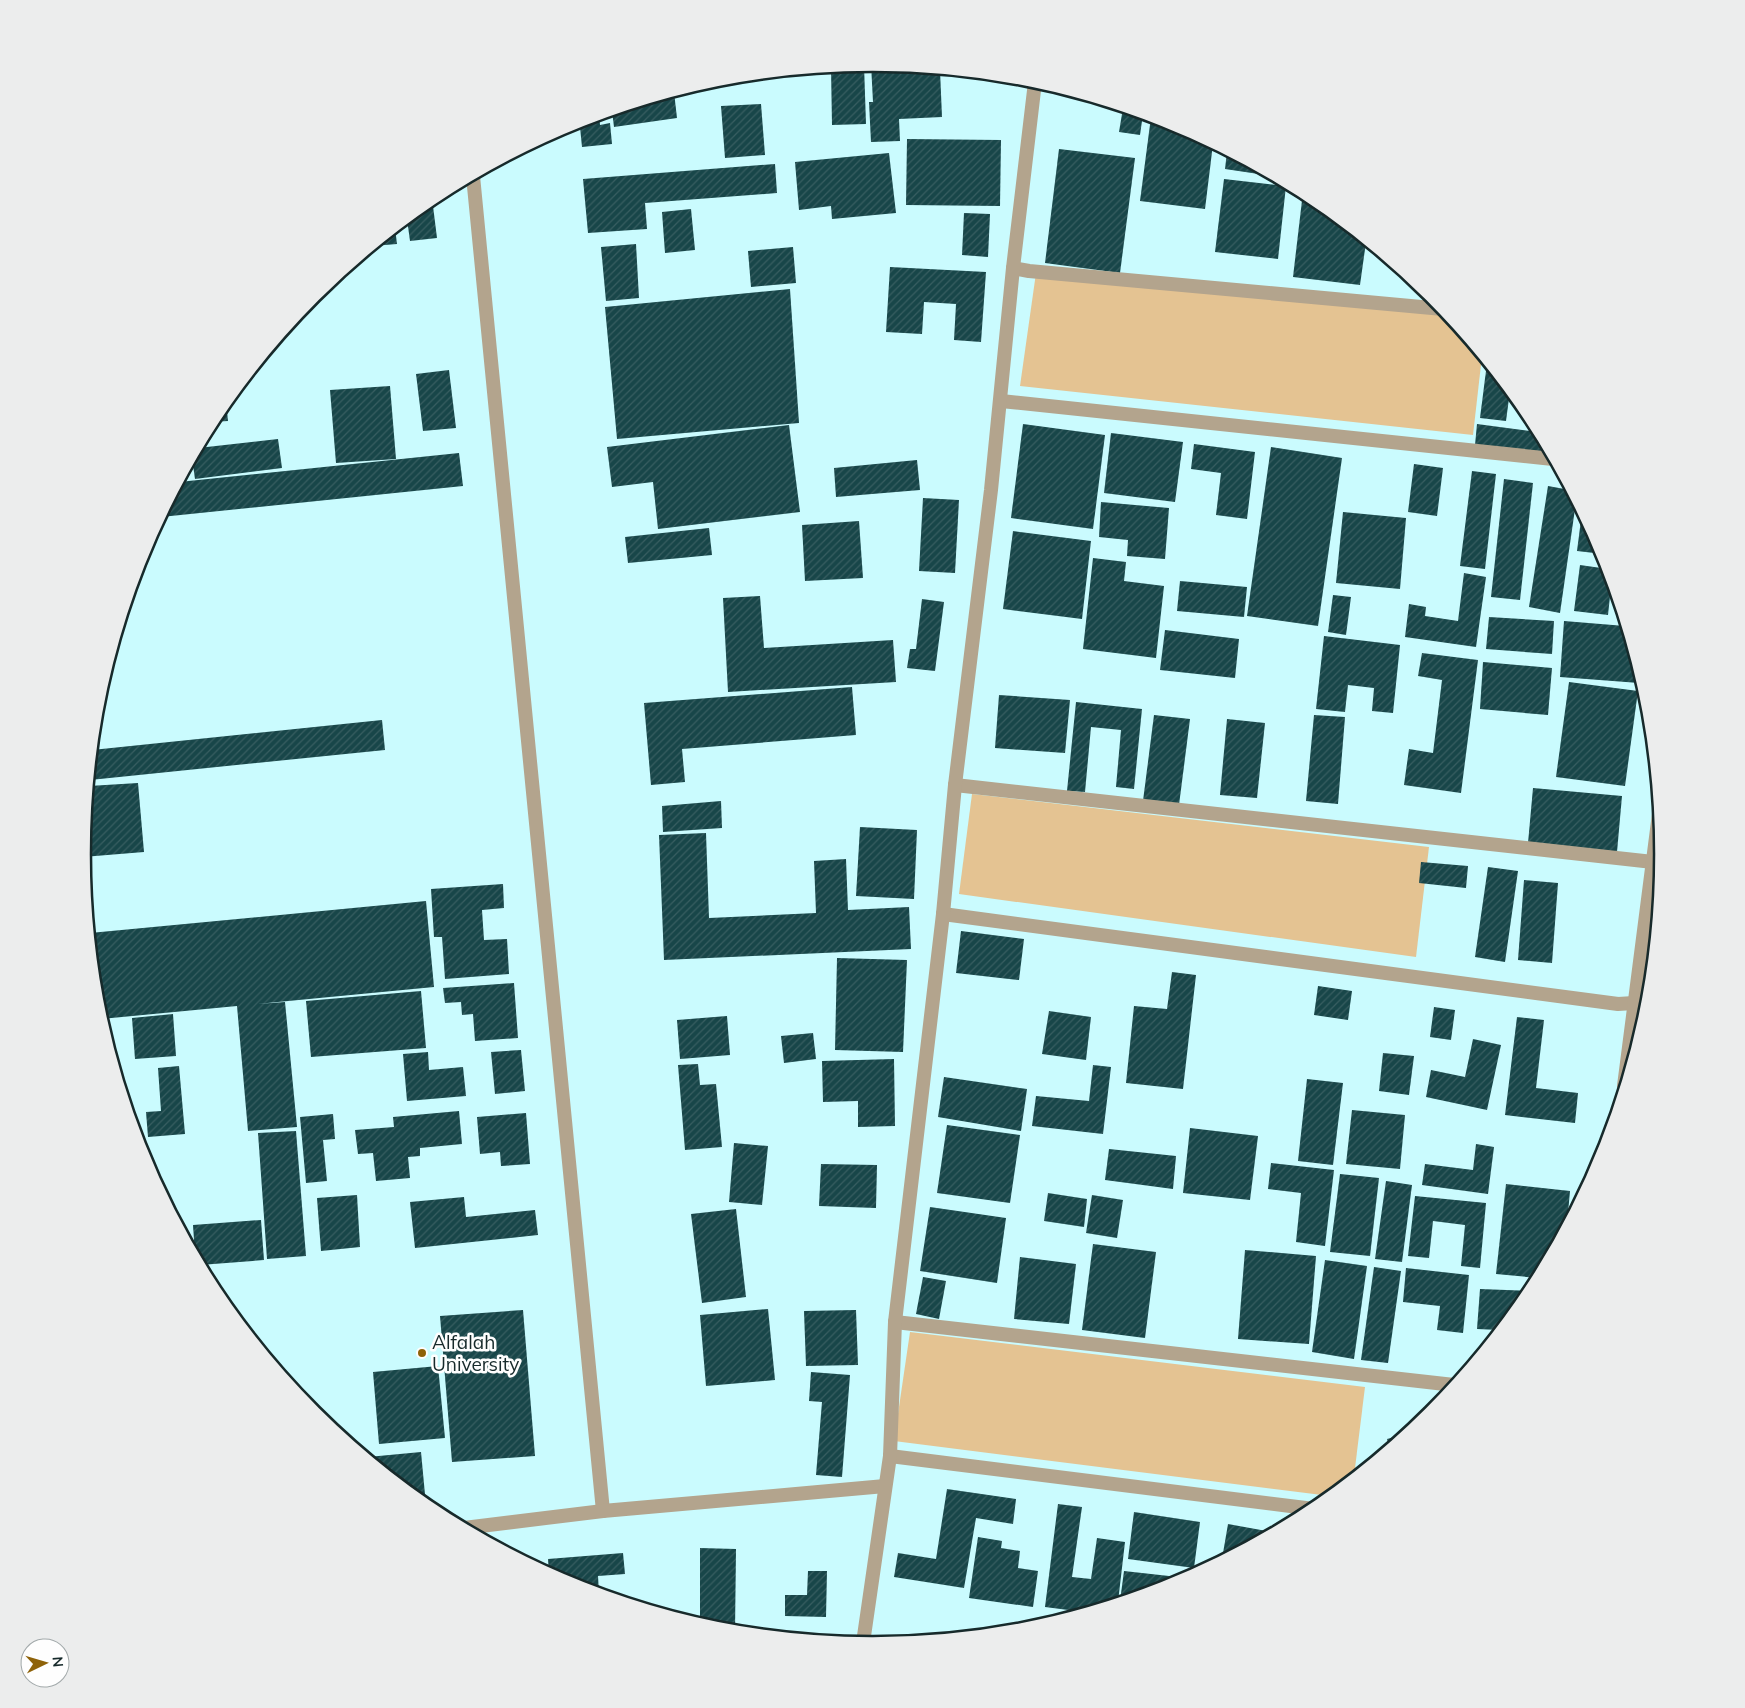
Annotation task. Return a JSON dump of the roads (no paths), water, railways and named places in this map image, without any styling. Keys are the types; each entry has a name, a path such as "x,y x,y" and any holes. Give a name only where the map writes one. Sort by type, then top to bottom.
{"street":[{"path":"865,1636 890,1456 895,1322 943,914 954,785 1001,401 1013,268 1034,90"},
{"path":"474,182 603,1511"},
{"path":"1013,268 1039,272 1431,308"},
{"path":"1001,401 1546,458"},
{"path":"954,785 1653,862"},
{"path":"1628,1051 1654,854"},
{"path":"943,914 1618,1004 1634,1003"},
{"path":"895,1322 1446,1384"},
{"path":"890,1456 1301,1507"},
{"path":"475,1527 603,1511 885,1486"}],"place":[{"name":"Alfalah University","path":"422,1353"}]}
